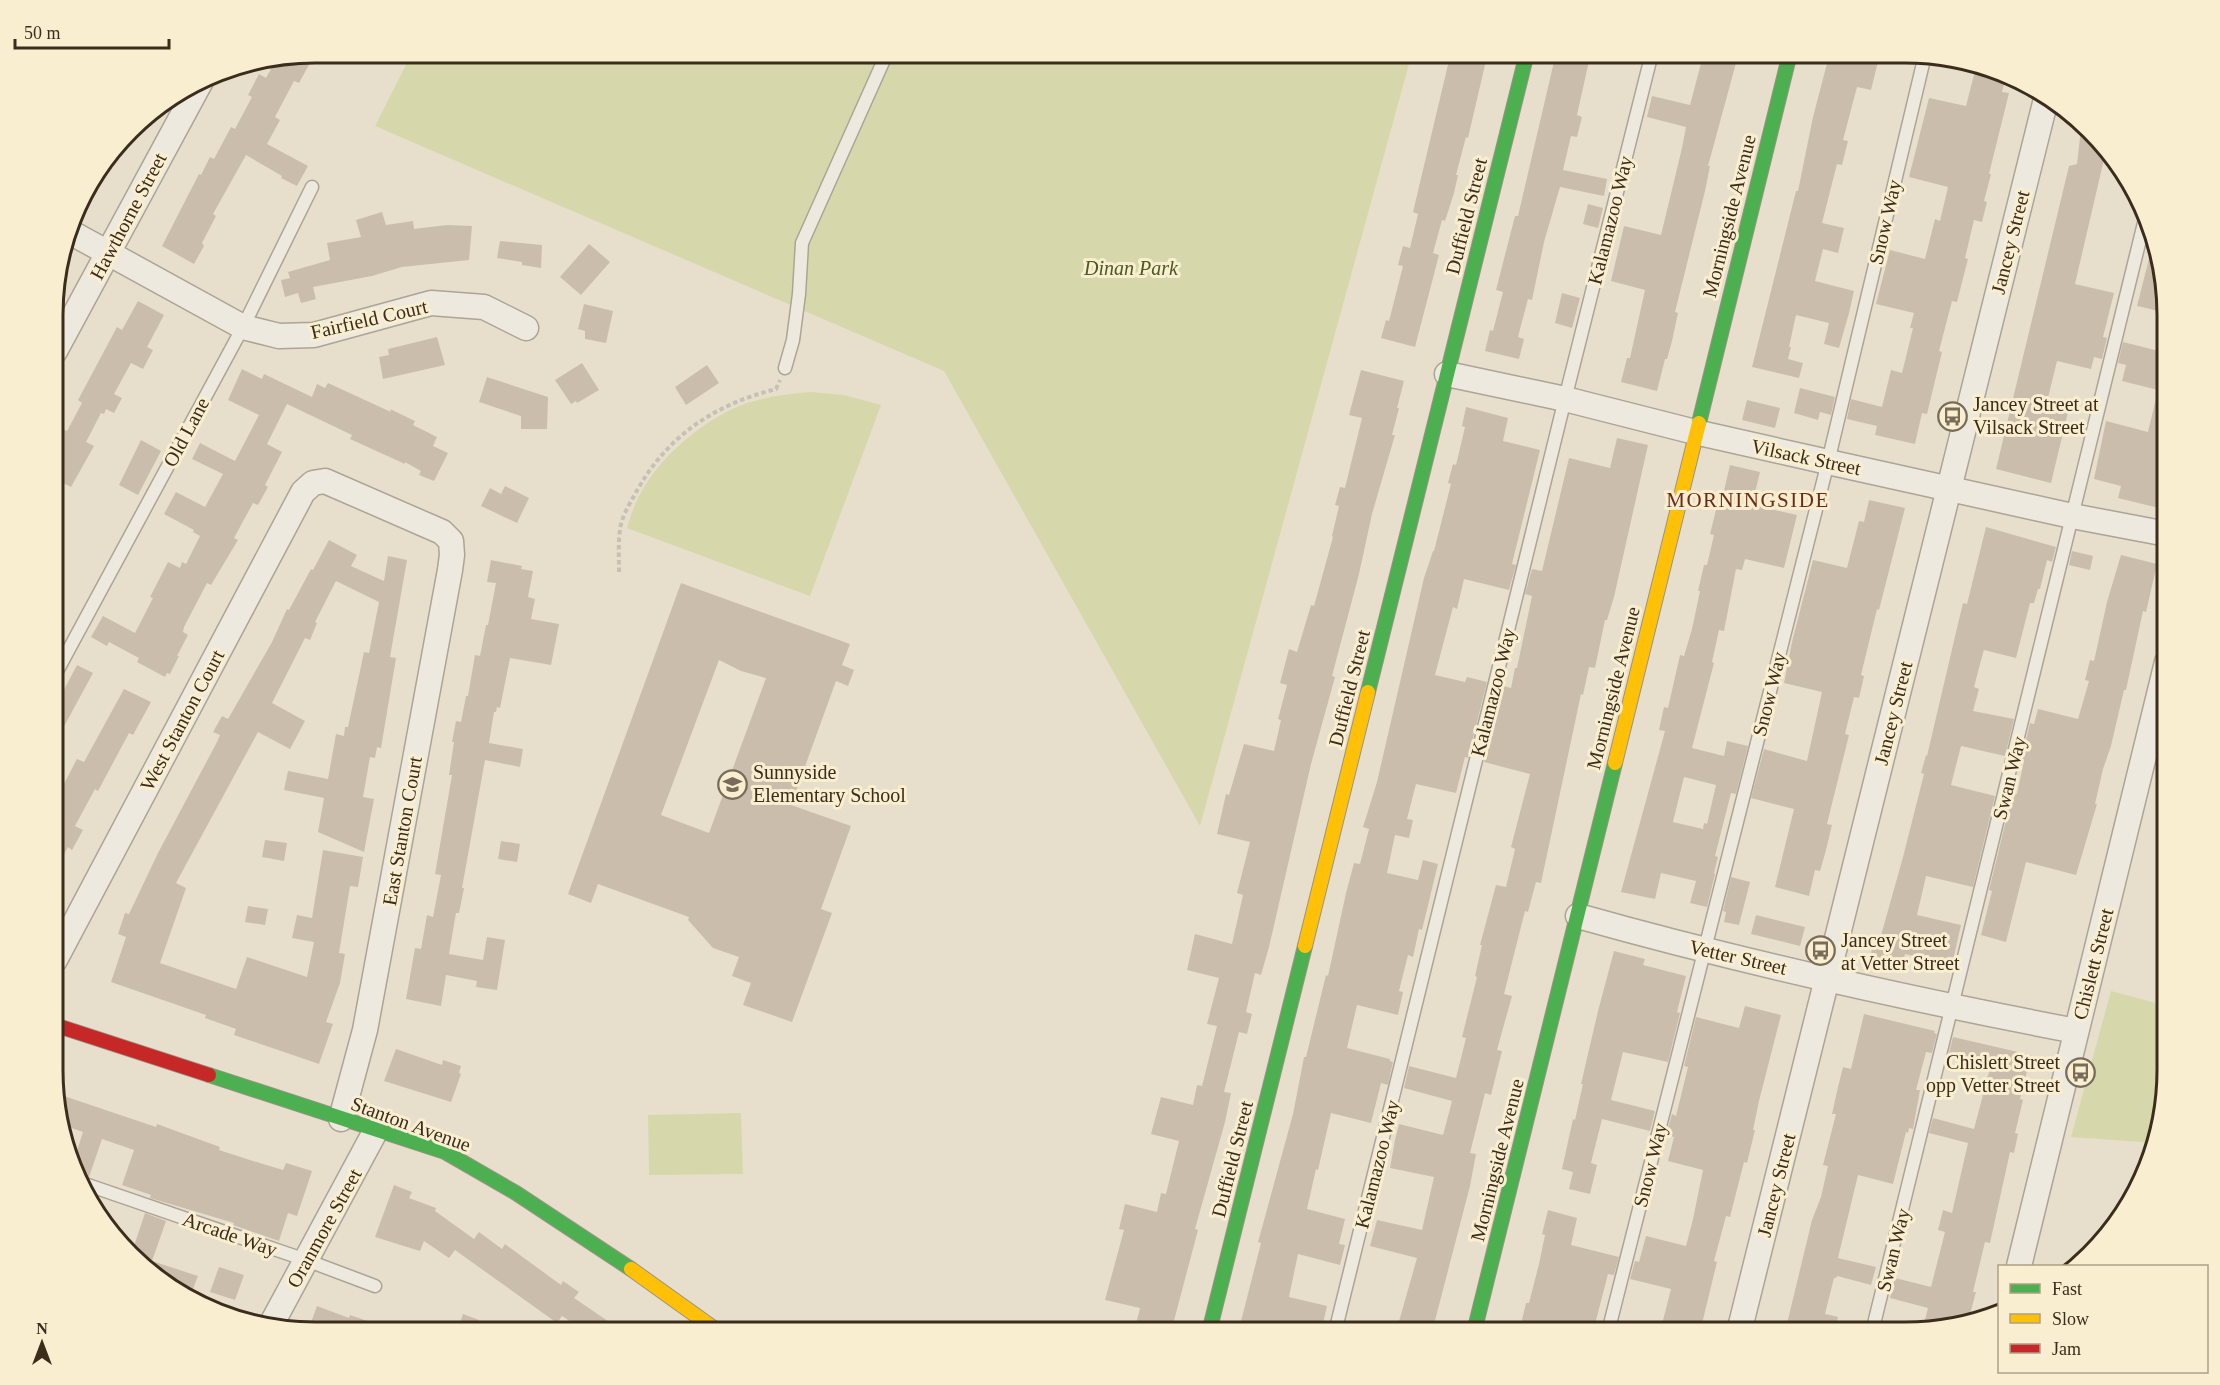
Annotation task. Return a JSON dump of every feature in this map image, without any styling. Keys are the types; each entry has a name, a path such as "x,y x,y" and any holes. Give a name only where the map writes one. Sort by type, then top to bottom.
{"street":[{"name":"Duffield Street","path":"1211,1322 1524,63"},
{"name":"Morningside Avenue","path":"1476,1322 1787,63"},
{"name":"Hawthorne Street","path":"63,336 194,94"},
{"name":"Jancey Street","path":"1742,1322 2045,105"},
{"name":"Fairfield Court","path":"76,235 243,327 279,336 314,335 431,303 484,307 526,328"},
{"name":"Vilsack Street","path":"1447,374 1565,399 1695,432 1828,462 2072,516 2157,532"},
{"name":"West Stanton Court","path":"63,945 303,492 313,483 325,481 430,526 442,532 451,541"},
{"name":"East Stanton Court","path":"341,1119 367,1018 450,570 451,541"},
{"name":"Chislett Street","path":"2019,1265 2157,703"},
{"name":"Vetter Street","path":"1578,916 1704,951 1828,977 1953,1007 2076,1031"},
{"name":"Stanton Avenue","path":"63,1028 444,1152 485,1173 574,1228 705,1322"},
{"name":"Oranmore Street","path":"274,1319 376,1130"}],"lane":[{"path":"784,368 793,340 802,243 882,63"},
{"name":"Kalamazoo Way","path":"1337,1322 1649,63"},
{"name":"Snow Way","path":"1611,1322 1828,462 1923,64"},
{"name":"Old Lane","path":"63,660 243,327 312,187"},
{"name":"Swan Way","path":"1874,1322 2142,230"},
{"name":"Arcade Way","path":"91,1186 375,1286"}],"path":[{"path":"619,572 620,529 629,505 652,465 666,448 696,424 737,400 776,389 784,368"}],"green space":[{"name":"Dinan Park","path":"407,63 1409,63 1200,826 944,371 375,126"},
{"path":"811,392 844,395 881,405 810,596 627,528 638,498 655,471 677,447 703,426 749,402 780,395"},
{"path":"2111,991 2157,1003 2155,1103 2146,1142 2071,1137"},
{"path":"741,1113 743,1174 649,1175 648,1115"}],"building":[{"path":"310,63 299,83 294,81 275,117 280,120 267,144 308,166 297,186 246,155 213,214 216,216 194,264 162,246 199,174 201,175 210,157 214,159 231,127 235,129 252,97 248,95 259,74 266,78 272,67"},
{"path":"1448,63 1485,63 1468,138 1466,137 1456,175 1458,175 1454,193 1445,221 1442,220 1433,253 1439,255 1415,347 1381,338 1386,320 1389,321 1403,266 1398,265 1403,246 1410,248 1418,214 1413,212"},
{"path":"1554,63 1589,63 1577,115 1582,117 1577,137 1571,136 1563,170 1607,179 1604,196 1560,187 1544,242 1532,300 1528,299 1518,337 1524,339 1519,359 1485,351 1490,330 1493,331 1503,292 1496,290 1515,216 1518,216"},
{"path":"1701,63 1736,63 1708,166 1710,166 1705,191 1675,312 1678,313 1672,341 1657,391 1621,382 1627,358 1630,358 1645,290 1611,281 1624,226 1661,235 1682,148 1686,127 1647,117 1652,96 1690,105"},
{"path":"1827,63 1878,63 1871,90 1857,87 1843,140 1848,141 1842,165 1837,164 1822,223 1844,228 1838,253 1823,249 1815,281 1854,291 1849,313 1839,348 1824,344 1829,323 1796,315 1788,359 1803,363 1799,378 1752,367 1796,191 1798,191"},
{"path":"1974,73 2004,83 2002,92 2009,93 1989,174 1991,174 1984,201 1987,202 1982,222 1974,220 1965,258 1968,259 1957,302 1952,301 1939,351 1942,352 1927,414 1922,413 1915,444 1875,435 1877,426 1847,419 1851,399 1882,407 1891,370 1902,373 1913,328 1910,328 1914,313 1876,304 1890,250 1925,259 1935,219 1940,221 1948,187 1909,177 1929,98 1966,106"},
{"path":"2080,134 2104,160 2075,284 2114,293 2103,337 2107,338 2102,359 2094,357 2091,369 2057,361 2047,402 2069,408 2051,483 1996,469 2069,166 2077,164"},
{"path":"1588,204 1603,208 1598,228 1583,224"},
{"path":"382,212 386,225 413,221 414,229 447,225 472,226 469,260 402,267 372,276 313,287 316,299 301,303 298,293 285,297 281,280 290,278 288,272 330,260 327,243 361,237 356,220"},
{"path":"500,241 542,245 541,268 497,258"},
{"path":"589,244 610,262 581,295 560,277"},
{"path":"2150,256 2155,282 2157,311 2137,306"},
{"path":"1562,293 1580,298 1572,328 1555,323"},
{"path":"138,301 164,315 147,347 153,350 143,369 131,363 114,394 122,398 114,413 106,409 104,414 101,413 86,442 94,446 71,487 63,483 63,429 67,431 82,403 78,400 117,327 122,330"},
{"path":"584,304 613,311 606,343 585,339 585,331 578,329"},
{"path":"437,337 445,365 383,379 379,357 389,355 388,349"},
{"path":"2123,342 2157,350 2157,390 2122,381 2126,365 2118,363"},
{"path":"582,363 599,390 571,404 555,380"},
{"path":"707,365 719,383 686,405 675,387"},
{"path":"242,369 262,379 264,374 312,397 317,384 325,388 328,383 415,421 413,425 437,437 433,446 448,453 434,481 419,475 421,471 405,462 405,464 350,439 352,435 287,404 267,444 282,452 265,485 268,487 258,505 253,503 234,538 238,540 211,585 207,583 184,627 183,632 188,635 177,656 179,656 170,674 167,673 165,677 137,662 139,658 109,642 107,646 91,637 103,616 135,633 168,562 180,568 182,562 186,564 200,536 193,532 194,530 164,514 176,492 205,507 223,474 192,459 200,443 235,461 259,415 228,400"},
{"path":"1361,370 1404,381 1392,435 1395,435 1372,514 1332,676 1335,677 1311,764 1269,947 1261,975 1255,973 1246,1012 1252,1014 1247,1034 1239,1032 1224,1092 1231,1093 1225,1122 1195,1229 1198,1230 1174,1322 1136,1322 1140,1308 1105,1300 1124,1230 1119,1229 1125,1204 1157,1212 1161,1193 1166,1194 1179,1141 1151,1134 1161,1097 1193,1105 1197,1085 1202,1086 1217,1026 1207,1024 1219,978 1187,970 1195,934 1232,944 1243,895 1237,893 1250,842 1217,834 1226,794 1229,795 1244,744 1274,751 1281,720 1278,719 1287,685 1280,683 1289,649 1297,652 1311,605 1314,606 1333,537 1339,506 1335,505 1340,487 1345,488 1362,418 1349,415"},
{"path":"487,377 548,397 547,429 521,429 521,416 479,402"},
{"path":"1800,388 1835,397 1831,415 1820,412 1818,420 1794,413"},
{"path":"2157,394 2157,508 2118,498 2121,486 2094,479 2106,421 2148,432"},
{"path":"1747,400 1780,408 1775,428 1742,420"},
{"path":"1466,407 1508,418 1503,441 1540,450 1512,564 1516,565 1509,590 1464,579 1457,609 1453,607 1435,675 1465,682 1467,677 1487,682 1468,758 1465,757 1456,793 1416,784 1407,819 1413,820 1409,838 1395,835 1387,873 1418,880 1423,860 1438,864 1422,930 1419,929 1413,957 1408,955 1399,991 1403,992 1398,1015 1357,1005 1347,1048 1390,1059 1393,1062 1388,1085 1381,1083 1371,1123 1331,1113 1307,1209 1345,1219 1339,1244 1345,1245 1340,1265 1298,1254 1289,1297 1327,1306 1323,1322 1241,1322 1261,1243 1258,1242 1293,1114 1304,1057 1306,1057 1326,975 1328,976 1346,893 1354,863 1360,864 1369,829 1363,827 1377,782 1424,578 1434,551 1451,484 1448,483 1453,464 1456,465 1465,427 1462,426"},
{"path":"1617,438 1648,445 1614,597 1607,620 1605,620 1595,668 1589,667 1583,695 1581,694 1541,883 1536,882 1528,912 1525,911 1504,994 1512,996 1497,1050 1502,1051 1491,1095 1485,1093 1470,1153 1476,1154 1470,1186 1435,1322 1399,1322 1417,1258 1370,1246 1377,1220 1422,1230 1434,1177 1390,1168 1395,1140 1399,1124 1443,1135 1452,1101 1404,1088 1409,1066 1456,1078 1466,1038 1462,1037 1477,977 1475,976 1482,945 1480,945 1496,885 1506,887 1515,849 1511,847 1530,774 1484,762 1503,686 1511,688 1515,668 1517,668 1532,596 1525,594 1532,569 1542,571 1569,458 1610,468"},
{"path":"141,440 161,451 138,495 119,485"},
{"path":"1730,465 1760,472 1752,505 1797,515 1784,568 1745,559 1742,570 1736,569 1724,631 1719,630 1712,662 1714,663 1692,748 1724,756 1727,741 1748,746 1736,794 1731,793 1715,856 1718,857 1707,907 1690,903 1696,881 1661,873 1655,899 1621,892 1665,731 1659,730 1664,707 1668,708 1680,655 1684,656 1692,629 1704,565 1707,565 1714,535 1710,534 1720,494 1723,495","holes":["1684,777 1716,785 1707,824 1704,823 1703,829 1673,822"]},
{"path":"505,486 529,498 517,523 481,506 490,488 501,494"},
{"path":"1869,500 1905,508 1861,675 1864,676 1859,698 1854,697 1845,734 1849,735 1827,824 1832,825 1825,854 1820,871 1815,870 1809,896 1775,887 1794,809 1751,798 1764,749 1807,761 1822,692 1784,683 1792,642 1813,560 1847,568 1859,521 1864,522"},
{"path":"1986,527 2056,547 2052,562 2047,560 2034,603 2030,603 2016,658 1984,650 1974,687 1979,689 1973,711 2014,719 2005,756 1961,746 1951,785 1995,796 1973,887 1926,876 1917,915 1961,925 1952,965 1905,954 1902,965 1870,957 1875,938 1880,939 1903,857 1963,603 1967,604"},
{"path":"329,540 357,555 351,566 384,581 388,556 407,560 390,657 396,658 381,748 377,747 375,758 370,757 363,797 374,799 364,852 318,832 324,798 284,790 288,771 328,779 336,734 344,736 345,727 348,727 364,652 369,653 379,602 336,581 315,622 317,623 310,640 305,638 272,703 305,721 290,749 258,732 176,883 186,888 160,963 236,989 247,957 307,977 314,942 292,938 297,915 312,918 323,850 363,857 358,887 350,886 339,953 345,954 340,983 326,1022 333,1024 319,1064 234,1035 236,1029 205,1018 206,1015 111,982 126,937 118,934 125,913 129,914 158,853 217,742 220,735 213,732 222,716 228,719 272,642 287,609 289,610"},
{"path":"2072,551 2093,556 2090,570 2069,565"},
{"path":"2121,555 2157,564 2146,612 2143,611 2126,690 2124,690 2111,746 2103,769 2095,804 2097,804 2076,875 2026,862 2006,942 1981,935 1992,891 1989,890 2011,800 2013,802 2015,793 2017,794 2024,761 2021,760 2030,723 2034,724 2038,709 2078,719 2089,681 2085,680 2090,660 2094,661 2107,602"},
{"path":"491,560 522,566 521,569 533,571 528,597 535,599 531,619 559,624 551,665 510,658 500,708 497,707 494,712 489,743 523,749 520,767 485,760 462,888 464,888 459,913 456,913 449,954 483,960 487,937 505,940 497,990 476,987 477,981 446,975 441,1006 406,999 415,948 421,949 427,915 433,917 441,875 435,874 452,775 449,775 454,742 452,742 456,721 461,722 466,696 468,696 475,655 480,656 486,625 488,625 496,583 487,582"},
{"path":"681,583 850,644 842,665 854,670 848,686 836,681 791,805 851,826 821,909 832,913 792,1022 743,1005 751,983 732,976 739,957 713,948 688,920 689,917 598,884 591,903 568,894","holes":["719,660 741,671 766,678 709,833 661,815"]},
{"path":"77,665 93,673 63,728 63,692"},
{"path":"124,689 151,702 133,735 129,733 98,791 95,789 75,826 83,830 72,850 68,847 63,856 63,786 77,759 84,762"},
{"path":"265,840 287,843 284,861 262,857"},
{"path":"501,841 520,844 517,862 498,859"},
{"path":"1731,877 1750,882 1739,925 1724,922 1726,912 1723,911"},
{"path":"248,906 268,909 265,925 245,922"},
{"path":"1756,915 1805,927 1800,946 1751,934"},
{"path":"1614,951 1645,959 1643,965 1686,976 1668,1062 1623,1052 1611,1100 1655,1111 1650,1131 1602,1119 1591,1163 1597,1165 1590,1194 1569,1189 1573,1172 1562,1169"},
{"path":"1745,1006 1781,1015 1759,1101 1747,1163 1744,1162 1730,1217 1726,1216 1714,1261 1717,1262 1702,1322 1663,1322 1671,1289 1630,1279 1635,1261 1639,1262 1646,1236 1686,1246 1693,1219 1703,1170 1668,1161 1674,1137 1666,1135 1672,1114 1676,1116 1688,1067 1684,1066 1696,1017 1739,1028"},
{"path":"1864,1014 1935,1031 1934,1033 1937,1034 1932,1053 1926,1052 1916,1090 1920,1090 1913,1129 1909,1128 1908,1133 1906,1132 1893,1184 1858,1175 1838,1258 1876,1267 1871,1285 1837,1276 1834,1278 1825,1314 1838,1317 1837,1322 1787,1322 1812,1220 1821,1197 1828,1166 1823,1165 1836,1114 1832,1114 1843,1067 1851,1069"},
{"path":"1953,1037 2031,1055 2020,1099 2023,1100 2015,1133 2018,1134 2014,1153 2010,1152 1990,1243 1985,1242 1970,1313 1925,1321 1928,1308 1890,1298 1895,1278 1931,1287 1945,1232 1938,1230 1943,1210 1952,1213 1968,1143 1929,1133 1933,1118 1974,1129 1990,1068 1948,1057"},
{"path":"396,1049 442,1065 443,1060 461,1066 459,1073 461,1074 451,1102 384,1081"},
{"path":"65,1096 156,1127 157,1124 220,1147 219,1150 253,1161 283,1170 286,1163 312,1171 297,1216 288,1213 279,1241 233,1225 234,1223 150,1198 151,1195 122,1185 134,1150 102,1139 89,1177 87,1177 76,1152 83,1132 70,1127"},
{"path":"394,1185 412,1192 409,1198 436,1208 435,1211 474,1239 479,1232 502,1249 505,1244 561,1285 563,1281 579,1292 574,1298 609,1322 571,1322 562,1316 556,1322 455,1250 449,1258 424,1241 420,1251 375,1237"},
{"path":"1548,1210 1577,1218 1571,1245 1619,1257 1614,1275 1608,1274 1596,1322 1521,1322 1539,1264 1545,1235 1542,1234"},
{"path":"145,1213 166,1221 152,1261 198,1276 193,1290 175,1280 149,1260 134,1245"},
{"path":"219,1267 244,1275 235,1300 210,1292"},
{"path":"317,1306 349,1318 350,1315 371,1322 315,1322 311,1322"},
{"path":"463,1314 479,1320 478,1322 460,1322"}],"traffic: fast":[{"path":"1368,692 1525,63"},
{"path":"1699,423 1788,63"},
{"path":"1476,1322 1615,763"},
{"path":"1211,1322 1305,946"},
{"path":"209,1075 445,1152 516,1193 631,1269"}],"traffic: slow":[{"path":"1615,763 1699,423"},
{"path":"1305,946 1368,692"},
{"path":"631,1269 705,1322"}],"traffic: jam":[{"path":"63,1028 209,1075"}],"place":[{"name":"Jancey Street at Vilsack Street","path":"1952,416"},
{"name":"Sunnyside Elementary School","path":"732,784"},
{"name":"Jancey Street at Vetter Street","path":"1820,951"},
{"name":"Chislett Street opp Vetter Street","path":"2081,1073"}],"district":[{"name":"MORNINGSIDE","path":"1748,500"}]}
